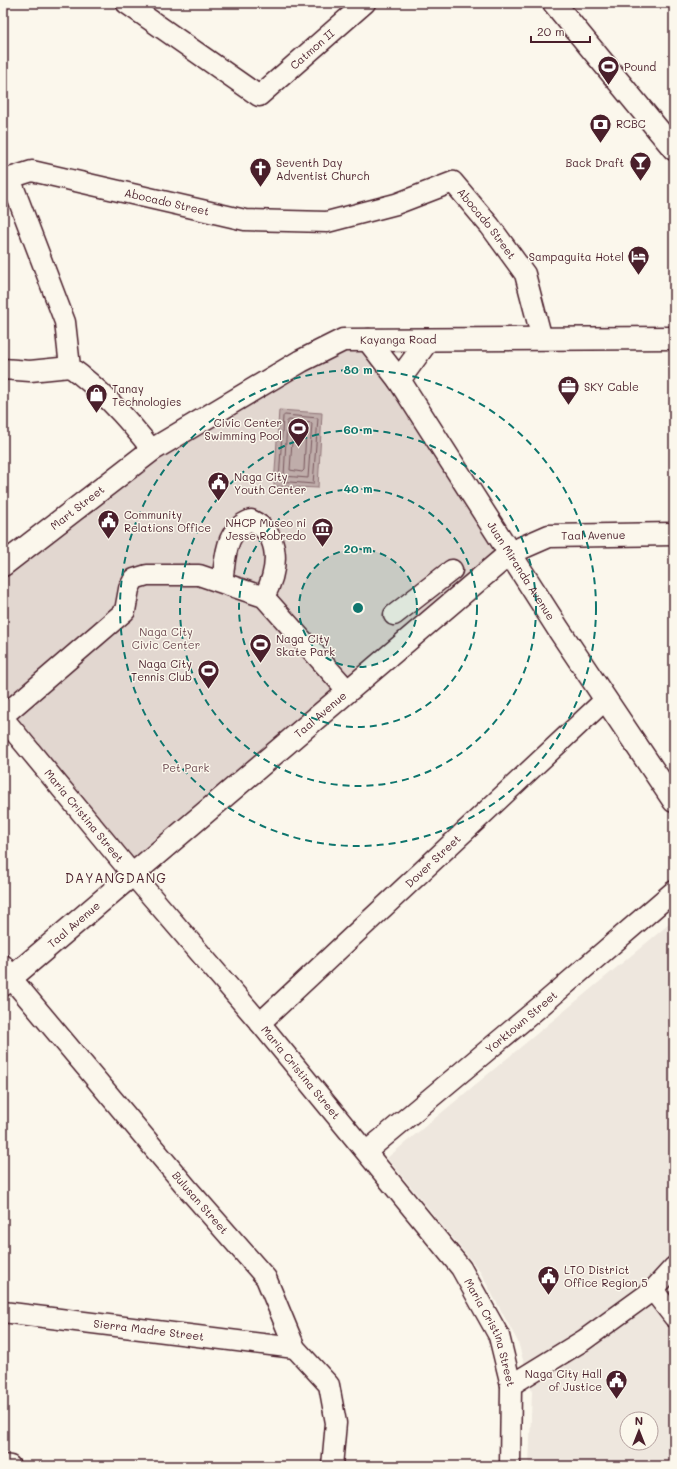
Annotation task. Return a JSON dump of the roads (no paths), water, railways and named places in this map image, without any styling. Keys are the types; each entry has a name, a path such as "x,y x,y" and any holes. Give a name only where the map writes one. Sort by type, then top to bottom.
{"street":[{"name":"Catmon II","path":"126,3 259,96 365,3"},
{"path":"554,3 674,149"},
{"name":"Abocado Street","path":"70,367 65,322 10,178 32,171 245,220 327,222 396,204 453,182 490,226 525,274 542,339"},
{"name":"Kayanga Road","path":"152,450 302,361 343,340 674,338"},
{"name":"Juan Miranda Avenue","path":"368,340 399,380 510,553 674,801"},
{"path":"399,380 428,340"},
{"path":"3,369 30,371 70,367 90,382 129,420 152,450"},
{"name":"Mart Street","path":"3,565 152,450"},
{"path":"222,582 231,536 237,527 251,520 260,524 271,538 275,554 272,582 264,597"},
{"name":"Taal Avenue","path":"6,976 133,875 510,553 549,536 674,534"},
{"path":"394,615 452,570"},
{"path":"3,717 126,611 129,589 134,579 147,575 199,575 264,597 348,692"},
{"name":"Dover Street","path":"260,1023 606,699"},
{"name":"Maria Cristina Street","path":"3,717 133,875 367,1151 461,1268 499,1336 511,1385 510,1466"},
{"name":"Yorktown Street","path":"367,1151 544,1004 674,891"},
{"name":"Bulusan Street","path":"6,976 266,1278 295,1348 329,1385 336,1423 332,1466"},
{"path":"511,1385 584,1340 653,1290 674,1267"},
{"path":"653,1290 674,1317"},
{"name":"Sierra Madre Street","path":"3,1312 295,1348"},
{"path":"3,1465 10,1466"}],"water":[{"name":"Civic Center Swimming Pool","path":"279,410 322,413 318,488 274,486"}],"place":[{"name":"Pound","path":"609,86"},
{"name":"RCBC","path":"600,144"},
{"name":"Back Draft","path":"640,182"},
{"name":"Seventh Day Adventist Church","path":"260,188"},
{"name":"Sampaguita Hotel","path":"639,276"},
{"name":"SKY Cable","path":"568,406"},
{"name":"Tanay Technologies","path":"97,414"},
{"name":"Civic Center Swimming Pool","path":"298,448"},
{"name":"Naga City Youth Center","path":"218,502"},
{"name":"Community Relations Office","path":"109,540"},
{"name":"NHCP Museo ni Jesse Robredo","path":"322,548"},
{"name":"Naga City Skate Park","path":"260,664"},
{"name":"Naga City Tennis Club","path":"208,690"},
{"name":"LTO District Office Region 5","path":"549,1296"},
{"name":"Naga City Hall of Justice","path":"617,1400"}],"district":[{"name":"DAYANGDANG","path":"116,878"}],"park label":[{"name":"Naga City Civic Center","path":"166,638"},
{"name":"Pet Park","path":"186,768"}]}
